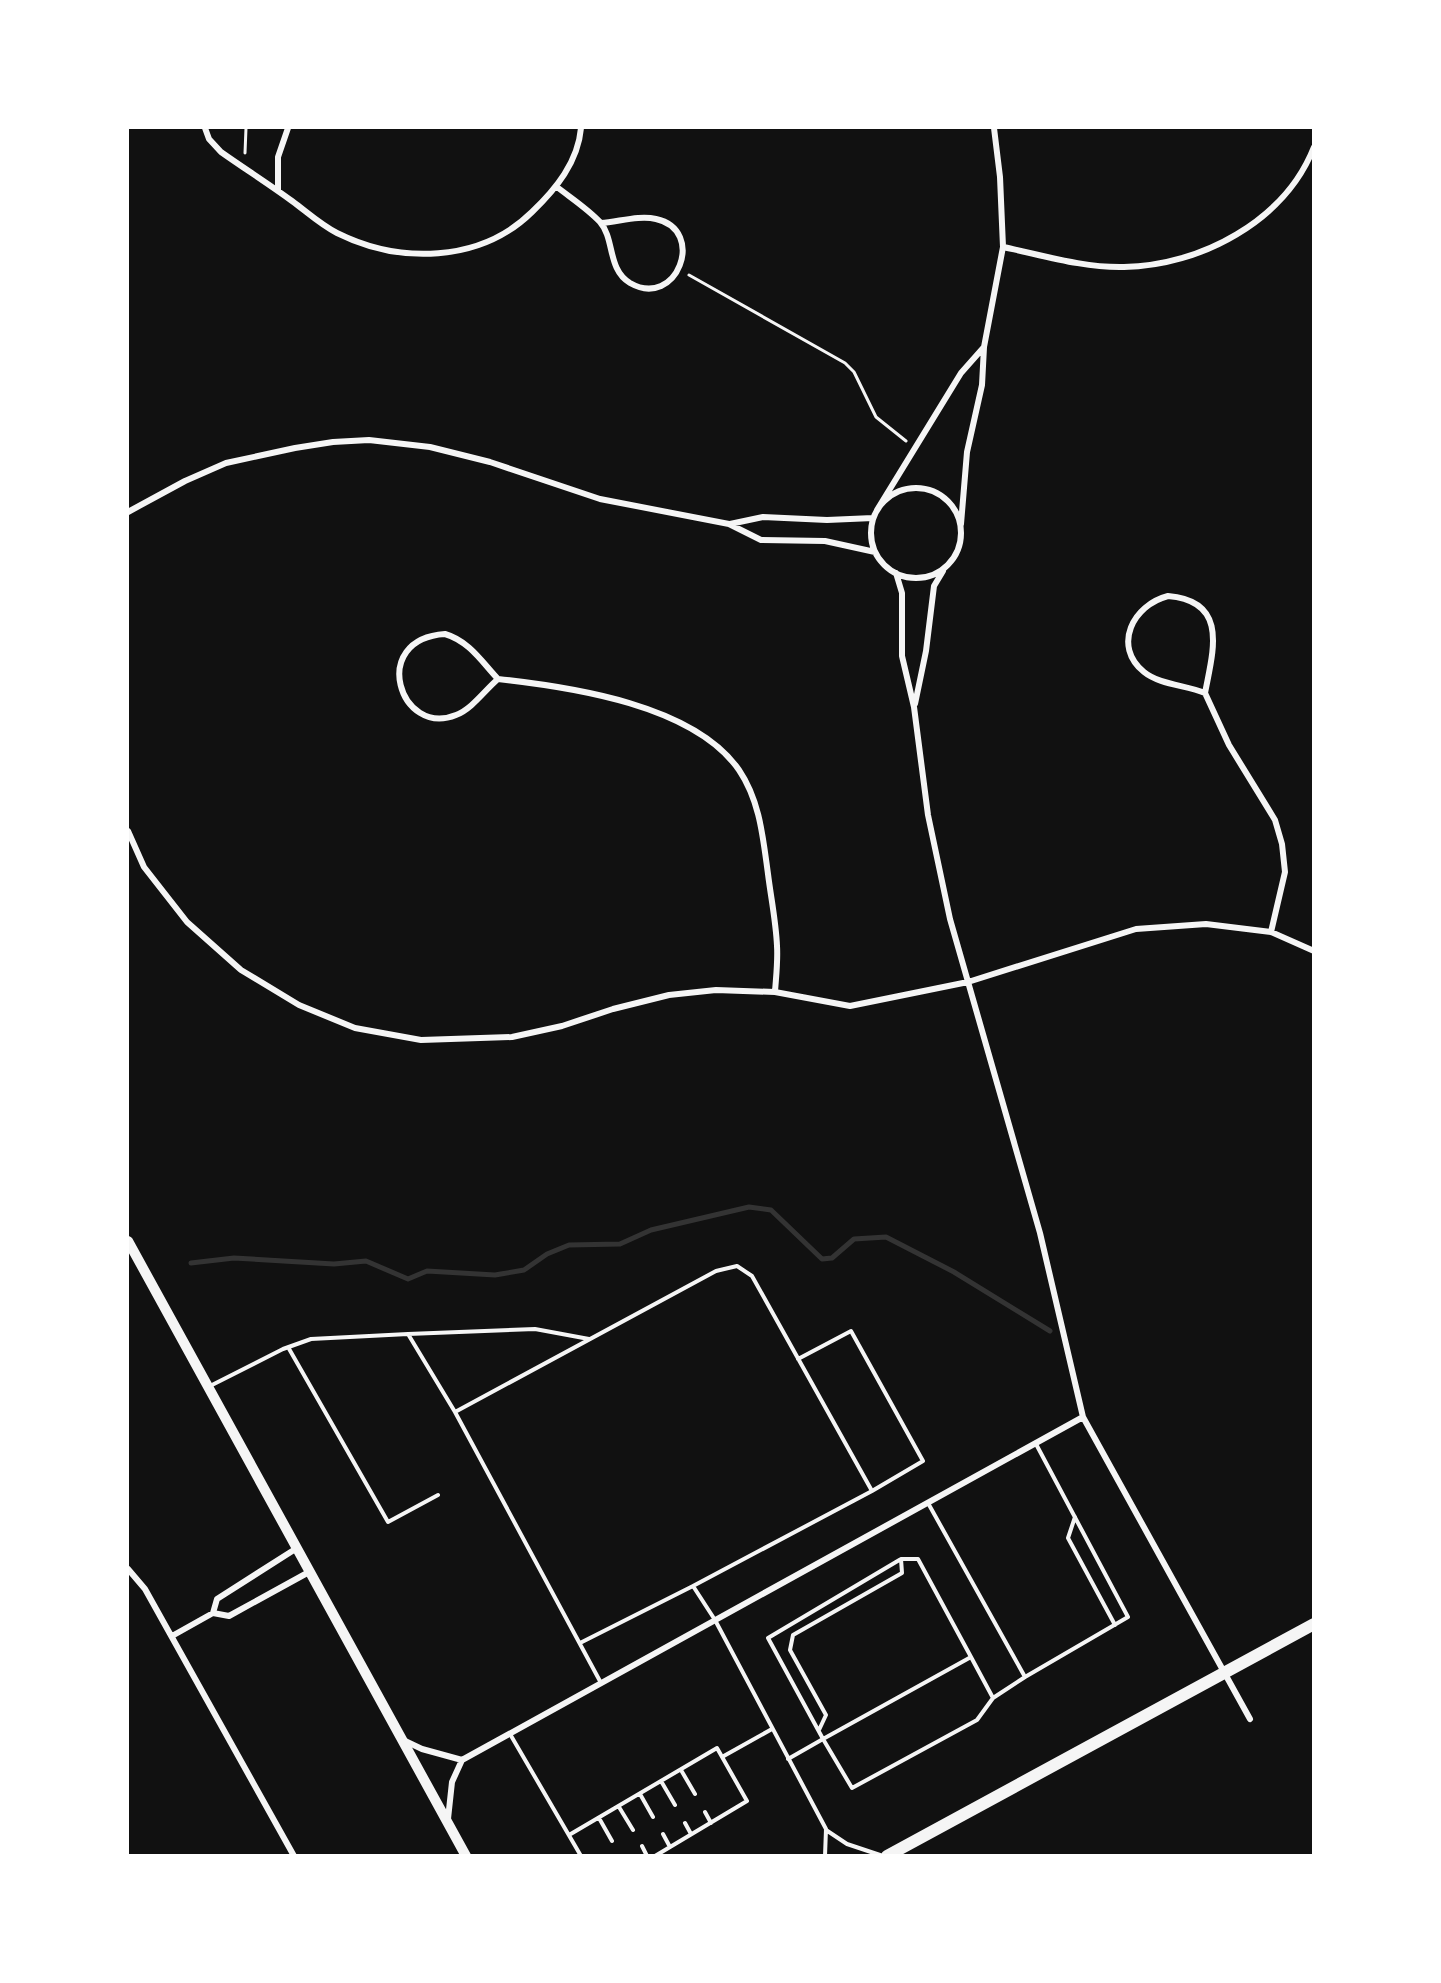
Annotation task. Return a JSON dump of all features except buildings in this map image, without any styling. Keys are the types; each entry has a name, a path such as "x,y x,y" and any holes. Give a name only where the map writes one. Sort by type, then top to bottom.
{"main road":[{"path":"885,1856 897,1852 1314,1624"}],"street":[{"path":"205,128 209,139 221,152 336,233 397,253 427,255 464,250 494,239 524,220 557,187 568,168 581,128"},
{"path":"278,191 278,157 288,128"},
{"path":"914,707 926,651 934,586 959,548 967,452 982,385 984,347 1003,247 1000,177 994,128"},
{"path":"1003,247 1091,265 1123,267 1156,265 1197,255 1229,238 1259,218 1288,190 1314,147"},
{"path":"557,187 601,223 614,262 628,282 651,288 661,286 676,275 683,249 677,233 667,223 647,218 601,223"},
{"path":"945,568 925,577 910,578 896,573 884,564 875,552 871,535 873,518 893,479 961,373 984,347"},
{"path":"128,512 185,481 226,464 295,448 333,442 369,440 430,447 490,462 600,499 729,524 761,540 825,541 875,552"},
{"path":"877,510 897,492 924,488 948,500 961,524"},
{"path":"729,524 763,517 826,520 873,518"},
{"path":"896,573 902,593 902,656 914,707 928,815 950,919 1040,1233 1083,1417 1250,1719"},
{"path":"1205,693 1186,685 1156,680 1134,661 1129,647 1129,633 1142,607 1155,599 1168,596 1194,603 1205,612 1211,624 1215,637 1205,693 1229,745 1275,820 1282,844 1285,872 1271,932"},
{"path":"498,680 466,709 456,715 442,718 429,717 416,710 406,700 400,688 398,674 401,661 408,649 431,635 445,634 458,638 468,646 498,680 549,685 630,705 691,728 710,739 726,754 740,771 760,819 777,946 775,992"},
{"path":"128,831 144,867 187,922 241,970 299,1005 355,1028 421,1040 512,1037 562,1026 613,1009 669,995 716,990 775,992 850,1006 968,982 1136,929 1206,924 1271,932 1314,951"},
{"path":"128,1241 466,1856"},
{"path":"447,1821 452,1782 462,1760 1083,1417"},
{"path":"213,1613 216,1599 297,1548"},
{"path":"128,1569 145,1589 294,1856"},
{"path":"172,1636 213,1613 229,1616 309,1572"},
{"path":"402,1739 422,1749 462,1760"}],"lane":[{"path":"455,1412 716,1271 737,1266 752,1276 872,1491"},
{"path":"207,1387 288,1347 311,1339 535,1329 589,1340"},
{"path":"580,1643 872,1491 922,1461 851,1330 798,1359"},
{"path":"408,1334 455,1412 602,1683"},
{"path":"288,1347 388,1522 438,1495"},
{"path":"993,1698 918,1559 902,1559 768,1638 852,1788 977,1720 993,1698 1128,1617 1036,1443"},
{"path":"928,1503 1025,1677"},
{"path":"1075,1517 1068,1538 1115,1625"},
{"path":"819,1731 826,1715 790,1650 793,1635 902,1573 902,1559"},
{"path":"693,1586 715,1620 826,1829 847,1844 885,1856"},
{"path":"788,1759 971,1657"},
{"path":"722,1757 772,1729"},
{"path":"510,1734 581,1856"},
{"path":"569,1835 717,1749 747,1801 656,1856"},
{"path":"681,1770 695,1794"},
{"path":"661,1781 675,1805"},
{"path":"640,1794 653,1817"},
{"path":"618,1807 633,1830"},
{"path":"705,1812 711,1822"},
{"path":"599,1818 612,1841"},
{"path":"685,1823 691,1834"},
{"path":"825,1856 826,1829"},
{"path":"663,1834 670,1847"},
{"path":"642,1846 648,1856"}],"path":[{"path":"245,153 246,128"},
{"path":"689,275 845,363 854,372 876,417 908,441"}],"waterway":[{"path":"191,1263 234,1258 334,1264 366,1261 408,1279 427,1271 495,1275 524,1270 547,1254 569,1245 620,1244 651,1230 749,1207 771,1210 822,1259 832,1258 854,1239 886,1237 954,1272 1050,1331"}]}
